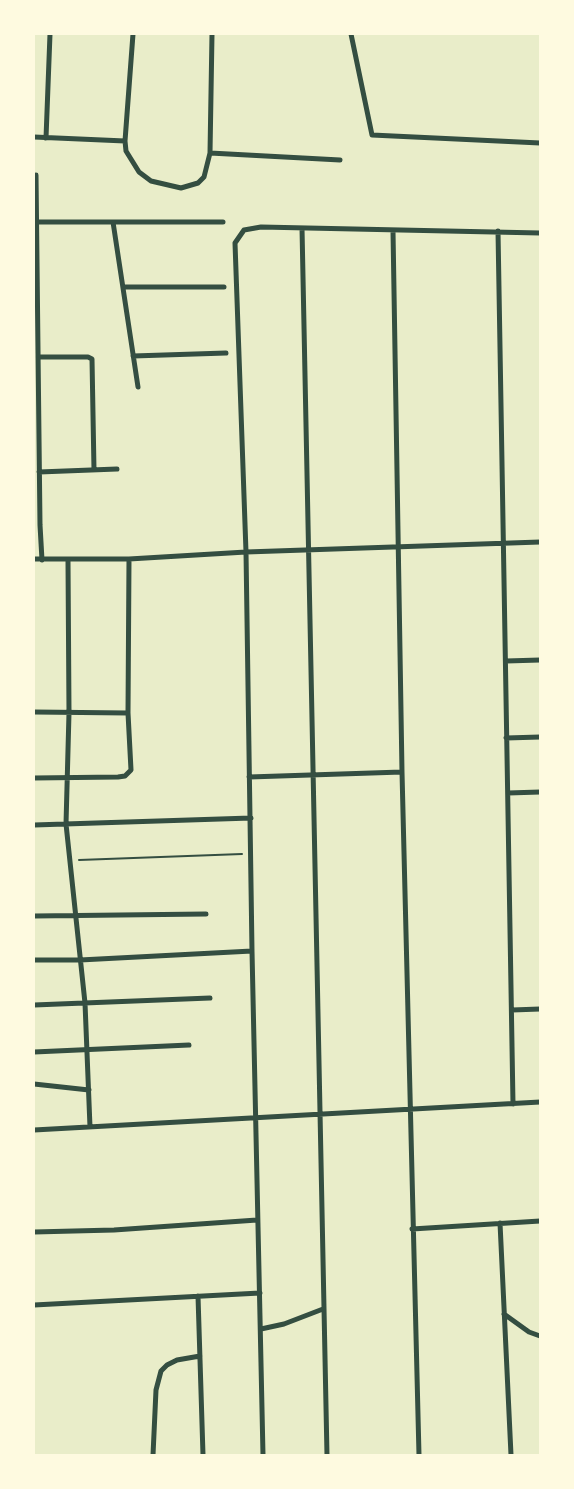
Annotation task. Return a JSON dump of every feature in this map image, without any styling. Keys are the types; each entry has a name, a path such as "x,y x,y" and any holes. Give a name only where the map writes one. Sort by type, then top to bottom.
{"street":[{"path":"46,138 50,34"},
{"path":"133,34 125,141 126,152 139,172 150,181 180,188 198,183 204,176 210,153 212,34"},
{"path":"350,34 372,135 540,143"},
{"path":"34,137 125,141"},
{"path":"210,153 340,160"},
{"path":"36,175 39,472 42,560"},
{"path":"37,222 223,222"},
{"path":"113,222 138,387"},
{"path":"263,1455 250,854 246,552 235,242 244,230 251,227 540,233"},
{"path":"302,228 327,1455"},
{"path":"394,231 402,772 412,1229 420,1455"},
{"path":"498,231 514,1104"},
{"path":"123,287 224,287"},
{"path":"133,356 226,353"},
{"path":"38,357 88,357 92,360 94,470"},
{"path":"39,472 117,469"},
{"path":"34,559 68,561 129,559 308,549 540,542"},
{"path":"34,778 118,778 129,774 133,763 128,713 129,559"},
{"path":"68,561 69,713 66,824 72,860 85,1003 90,1127"},
{"path":"506,661 540,660"},
{"path":"34,712 128,713"},
{"path":"506,738 540,737"},
{"path":"250,777 402,772"},
{"path":"508,793 540,792"},
{"path":"34,824 251,818"},
{"path":"34,916 206,914"},
{"path":"34,960 80,960 252,951"},
{"path":"34,1005 210,998"},
{"path":"512,1010 540,1009"},
{"path":"34,1052 88,1048 188,1045"},
{"path":"34,1084 89,1090"},
{"path":"34,1130 540,1102"},
{"path":"34,1232 114,1230 257,1220"},
{"path":"412,1229 540,1221"},
{"path":"500,1223 511,1455"},
{"path":"34,1305 260,1293"},
{"path":"198,1296 203,1455"},
{"path":"261,1329 284,1324 323,1309"},
{"path":"504,1314 529,1332 540,1336"},
{"path":"153,1455 156,1390 161,1372 167,1365 177,1360 200,1356"}],"path":[{"path":"72,860 250,854"}]}
